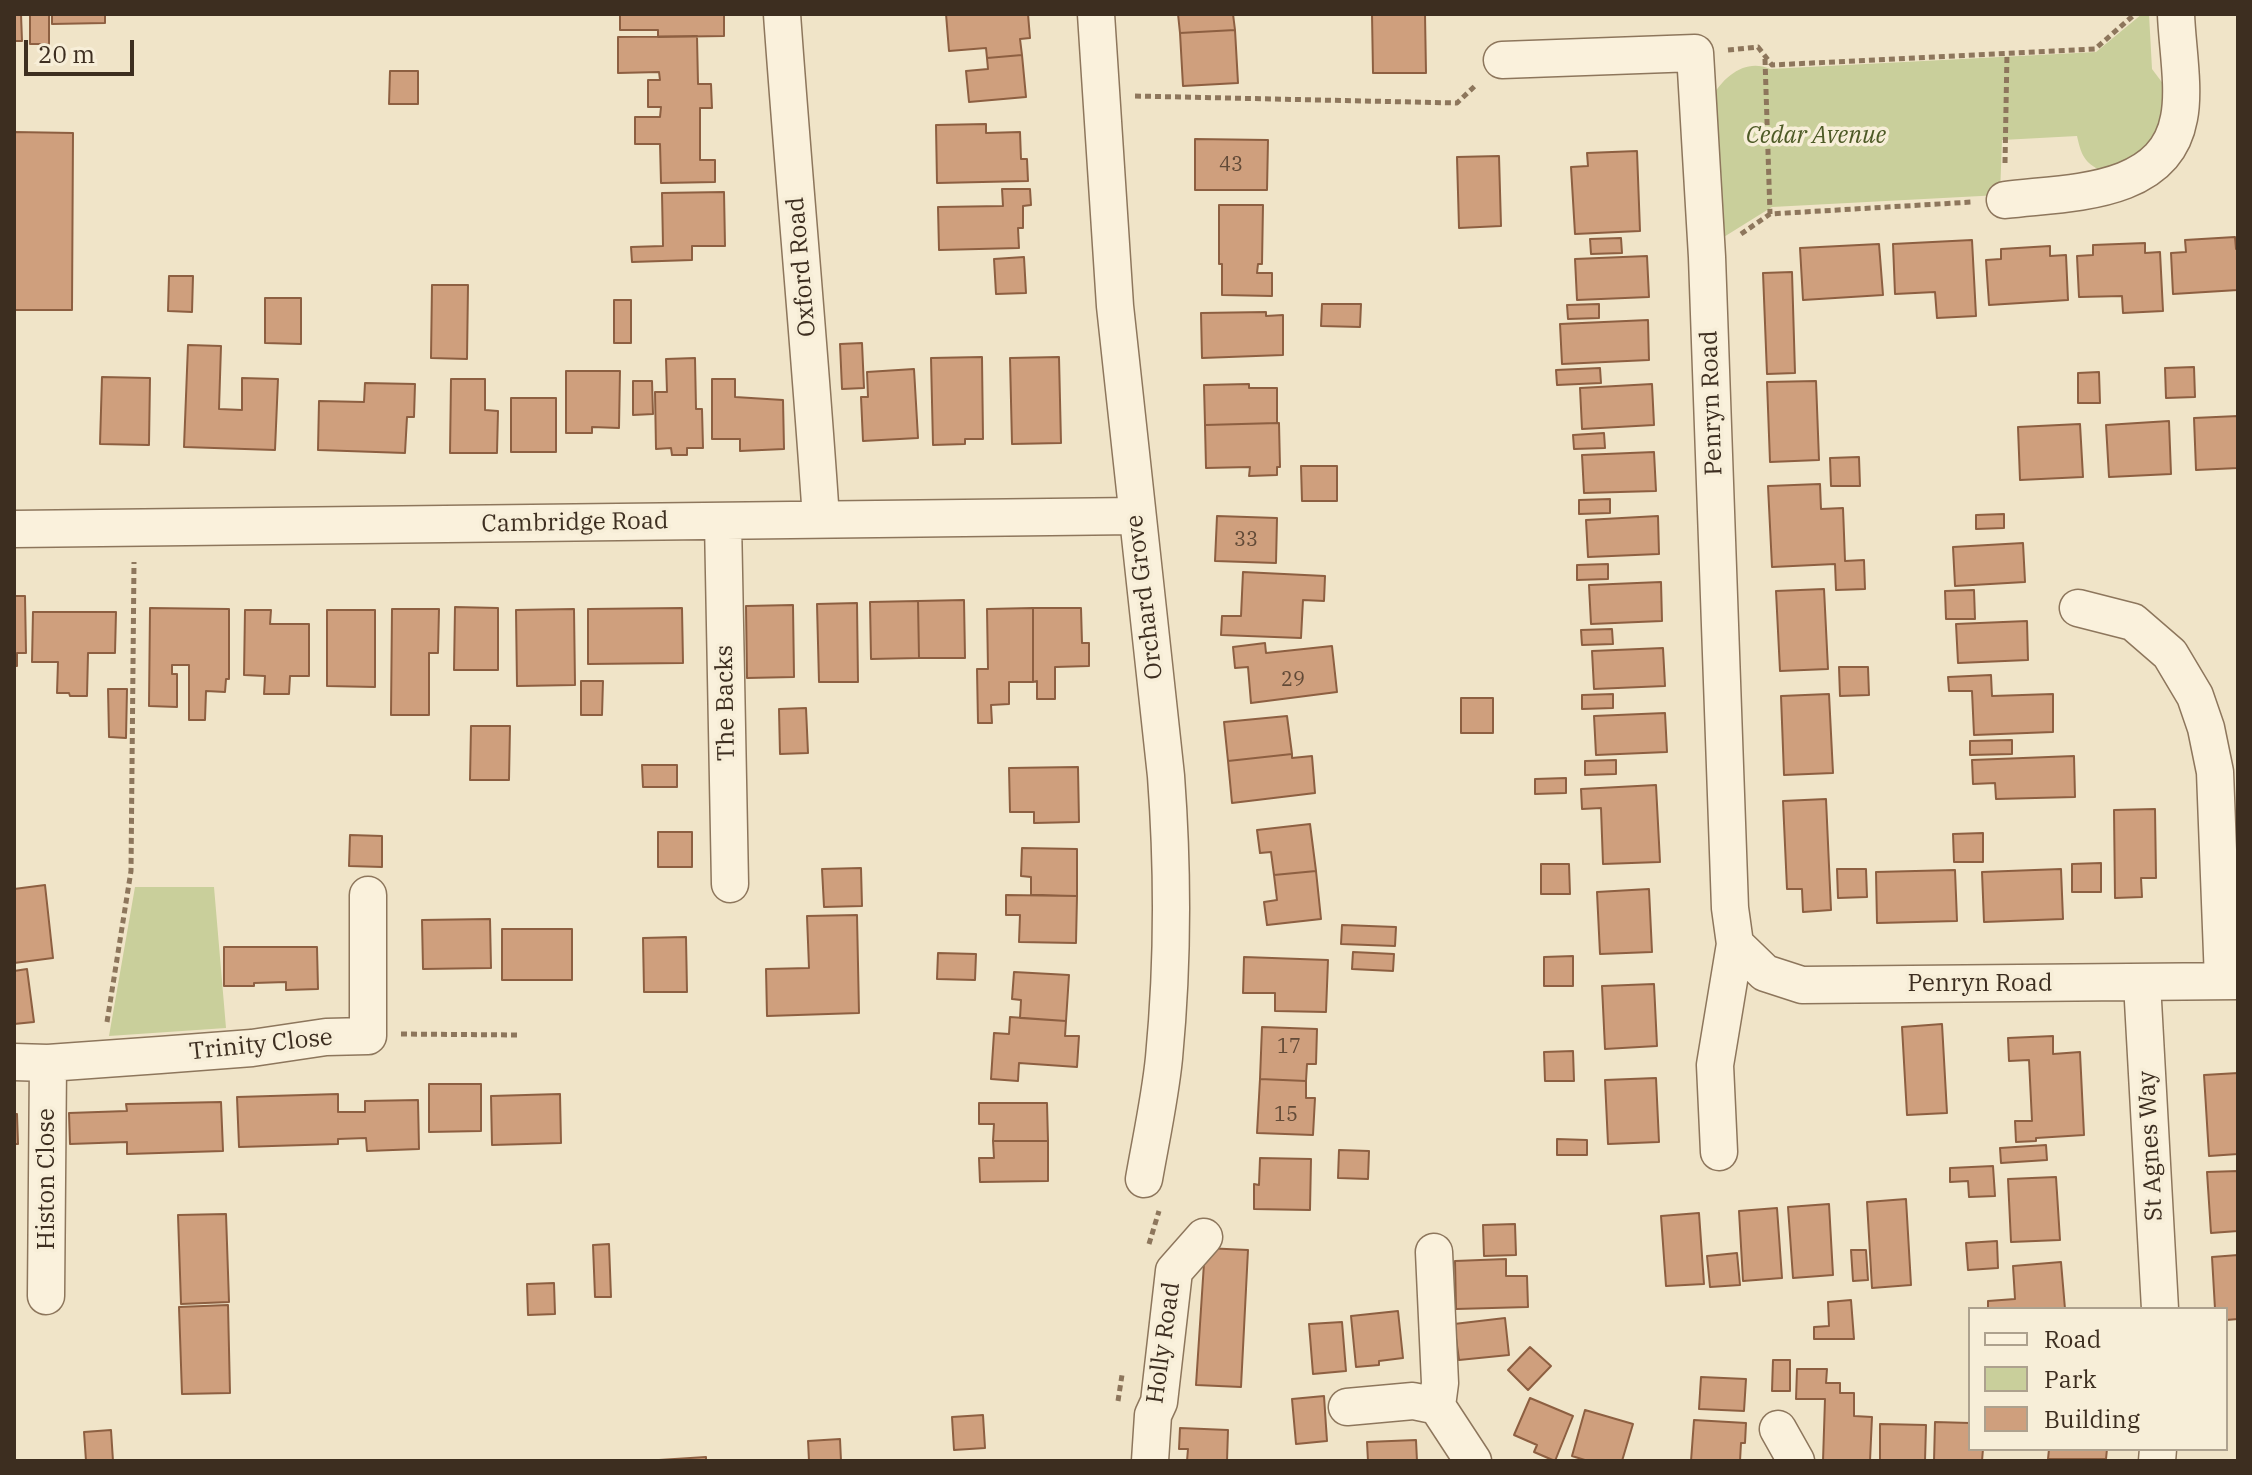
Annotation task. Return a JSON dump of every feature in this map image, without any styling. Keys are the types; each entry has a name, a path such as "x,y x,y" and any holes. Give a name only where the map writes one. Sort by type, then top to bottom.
{"street":[{"name":"Oxford Road","path":"782,14 800,262 809,329 821,519"},
{"name":"Orchard Grove","path":"1096,14 1115,306 1172,854 1171,947 1164,1059 1144,1179"},
{"path":"2005,200 2125,181 2146,172 2159,159 2175,134 2180,117 2176,14"},
{"path":"1502,60 1695,53"},
{"name":"Penryn Road","path":"1695,53 1707,257 1730,908 1735,944 1715,1065 1719,1152"},
{"name":"Cambridge Road","path":"14,529 1136,516"},
{"name":"The Backs","path":"723,521 730,884"},
{"path":"2078,608 2133,622 2170,654 2195,696 2206,728 2215,772 2230,981"},
{"name":"Trinity Close","path":"31,1062 252,1048 326,1037 368,1036 368,895"},
{"name":"Penryn Road","path":"1735,944 1765,973 1802,985 2230,981"},
{"name":"St Agnes Way","path":"2142,983 2160,1307"},
{"name":"Histon Close","path":"31,1062 46,1296"},
{"name":"Holly Road","path":"1150,1461 1153,1415 1159,1402 1174,1271 1204,1237"},
{"path":"1434,1252 1440,1383 1437,1406 1473,1461"},
{"path":"1347,1407 1413,1401 1437,1406"},
{"path":"1778,1429 1796,1461"}],"path":[{"path":"1695,53 1758,47 1772,65 2095,49 2135,14"},
{"path":"1707,257 1770,214 2005,200 2007,53"},
{"path":"1765,56 1770,214"},
{"path":"1102,96 1457,103 1502,60"},
{"path":"101,1058 131,871 134,527"},
{"path":"368,1036 419,1033 520,1035"}],"green space":[{"name":"Cedar Avenue","path":"2142,14 2149,14 2152,69 2164,85 2163,119 2153,139 2137,157 2102,171 2084,157 2077,136 2002,140 2000,195 1772,207 1719,240 1712,97 1736,71 1752,66 1770,69 2096,52"},
{"path":"135,887 214,887 226,1028 109,1036"}],"building":[{"path":"14,14 21,14 22,41 14,41"},
{"path":"30,14 49,14 49,44 30,44"},
{"path":"52,14 105,14 105,23 52,24"},
{"path":"620,14 724,14 724,36 658,37 658,30 620,30"},
{"path":"946,14 1028,14 1030,38 1020,39 1022,55 987,58 986,48 949,51"},
{"path":"1178,14 1233,14 1235,30 1180,33"},
{"path":"1372,14 1425,14 1426,73 1373,73"},
{"path":"1235,30 1238,83 1183,86 1180,33"},
{"path":"697,36 698,84 711,84 712,108 700,108 700,160 715,160 715,182 661,183 660,144 635,144 635,117 660,117 661,107 648,107 648,80 660,80 659,72 618,73 618,37"},
{"path":"1022,55 1026,97 969,102 966,71 988,69 987,58"},
{"path":"390,71 418,71 418,104 389,104"},
{"path":"986,124 986,133 1020,132 1021,159 1027,159 1028,181 937,183 936,125"},
{"path":"14,132 73,133 72,310 14,310"},
{"path":"1195,139 1268,140 1267,190 1195,190"},
{"path":"1637,151 1640,231 1575,234 1571,167 1588,166 1587,153"},
{"path":"1499,156 1501,226 1459,228 1457,157"},
{"path":"1002,189 1030,189 1031,205 1023,206 1023,228 1018,228 1019,248 939,250 938,207 1003,206"},
{"path":"724,192 725,246 692,246 692,260 632,262 631,247 663,246 662,193"},
{"path":"1219,205 1263,205 1262,264 1258,264 1257,273 1272,273 1272,296 1222,295"},
{"path":"2235,237 2238,290 2173,294 2171,253 2186,252 2185,240"},
{"path":"1621,238 1622,253 1591,254 1590,239"},
{"path":"1972,240 1976,316 1937,318 1935,292 1895,294 1893,244"},
{"path":"2145,243 2145,253 2160,252 2163,311 2123,313 2122,296 2079,297 2077,256 2093,255 2093,245"},
{"path":"1879,244 1883,295 1803,300 1800,248"},
{"path":"2050,246 2050,256 2066,255 2068,300 1989,305 1986,260 2001,259 2001,249"},
{"path":"1647,256 1649,297 1577,300 1575,259"},
{"path":"1024,257 1026,293 996,294 994,259"},
{"path":"1792,272 1795,373 1767,374 1763,273"},
{"path":"169,276 193,276 192,312 168,311"},
{"path":"432,285 468,285 467,359 431,358"},
{"path":"265,298 301,298 301,344 265,343"},
{"path":"614,300 631,300 631,343 614,343"},
{"path":"1322,304 1361,304 1360,327 1321,326"},
{"path":"1599,304 1599,318 1568,319 1567,305"},
{"path":"1266,312 1266,316 1283,315 1283,355 1202,358 1201,313"},
{"path":"1648,320 1649,360 1562,364 1560,324"},
{"path":"862,343 864,388 842,389 840,344"},
{"path":"188,345 221,346 219,409 242,410 242,378 278,379 275,450 184,447"},
{"path":"982,357 983,439 965,439 965,444 933,445 931,358"},
{"path":"1059,357 1061,443 1012,444 1010,358"},
{"path":"695,358 696,409 702,409 703,448 687,448 687,455 672,455 671,448 656,449 655,392 667,392 666,359"},
{"path":"2194,367 2195,397 2166,398 2165,368"},
{"path":"1600,368 1601,383 1557,385 1556,370"},
{"path":"914,369 918,438 863,441 861,397 868,397 867,372"},
{"path":"566,371 620,371 619,428 592,427 592,433 566,433"},
{"path":"2099,372 2100,403 2078,403 2078,373"},
{"path":"102,377 150,378 149,445 100,444"},
{"path":"451,379 485,379 485,410 498,411 497,453 450,453"},
{"path":"712,379 735,379 735,397 783,400 784,449 740,451 740,439 712,439"},
{"path":"633,381 652,381 653,414 633,415"},
{"path":"1816,381 1819,460 1770,462 1767,382"},
{"path":"365,383 415,384 414,417 407,417 405,453 318,450 319,401 364,402"},
{"path":"1249,384 1249,388 1277,388 1277,423 1205,425 1204,385"},
{"path":"1652,384 1654,425 1582,429 1580,388"},
{"path":"511,398 556,398 556,452 511,452"},
{"path":"2238,416 2238,468 2196,470 2194,418"},
{"path":"2169,421 2171,474 2109,477 2106,425"},
{"path":"1279,423 1280,467 1277,467 1277,475 1249,476 1250,467 1206,468 1205,425"},
{"path":"2080,424 2083,477 2020,480 2018,427"},
{"path":"1604,433 1605,448 1574,449 1573,435"},
{"path":"1654,452 1656,491 1584,493 1582,455"},
{"path":"1859,457 1860,486 1831,486 1830,458"},
{"path":"1301,466 1337,466 1337,501 1302,501"},
{"path":"1820,484 1821,509 1843,508 1845,561 1864,560 1865,589 1836,590 1835,564 1772,567 1768,486"},
{"path":"1610,499 1610,513 1579,514 1579,500"},
{"path":"2004,514 2004,528 1976,529 1976,515"},
{"path":"1217,516 1277,518 1276,563 1215,561"},
{"path":"1658,516 1659,554 1588,557 1586,520"},
{"path":"2023,543 2025,582 1955,586 1953,547"},
{"path":"1608,564 1608,579 1577,580 1577,565"},
{"path":"1243,572 1325,576 1324,601 1303,600 1301,638 1221,635 1222,616 1241,616"},
{"path":"1661,582 1662,621 1591,624 1589,585"},
{"path":"1824,589 1828,669 1780,671 1776,591"},
{"path":"1974,590 1975,619 1946,619 1945,591"},
{"path":"14,596 25,596 26,653 17,653 17,666 14,666"},
{"path":"964,600 965,658 919,658 918,601"},
{"path":"918,601 919,658 871,659 870,602"},
{"path":"857,603 858,682 819,682 817,604"},
{"path":"793,605 794,677 747,678 746,606"},
{"path":"455,607 498,608 498,670 454,670"},
{"path":"150,608 229,609 229,679 226,679 225,692 206,691 205,720 189,720 189,665 172,665 172,674 177,674 177,707 149,706"},
{"path":"682,608 683,663 588,664 588,609"},
{"path":"1033,608 1033,682 1009,682 1009,704 991,705 992,723 978,723 977,669 988,669 987,609"},
{"path":"1033,608 1081,608 1082,643 1089,643 1089,666 1055,667 1055,699 1037,699 1037,681 1033,682"},
{"path":"392,609 439,609 438,653 429,653 429,715 391,715"},
{"path":"574,609 575,685 517,686 516,610"},
{"path":"245,610 271,610 270,624 309,624 309,676 290,676 289,694 264,694 265,676 244,675"},
{"path":"327,610 375,610 375,687 327,686"},
{"path":"33,612 116,612 115,653 88,653 87,696 57,693 58,662 32,662"},
{"path":"2027,621 2028,660 1958,663 1956,624"},
{"path":"1612,629 1613,644 1582,645 1581,630"},
{"path":"1265,643 1266,653 1332,646 1337,692 1251,703 1248,667 1235,668 1233,647"},
{"path":"1663,648 1665,686 1594,689 1592,651"},
{"path":"1839,667 1868,667 1869,695 1840,696"},
{"path":"1991,675 1992,696 2053,694 2053,732 1974,735 1972,691 1949,691 1948,677"},
{"path":"581,681 603,681 602,715 581,715"},
{"path":"108,689 127,689 126,738 109,737"},
{"path":"1613,694 1613,708 1582,709 1582,695"},
{"path":"1829,694 1833,773 1784,775 1781,696"},
{"path":"1461,698 1493,698 1493,733 1461,733"},
{"path":"806,708 808,753 780,754 779,709"},
{"path":"1665,713 1667,752 1596,755 1594,716"},
{"path":"1287,716 1292,754 1228,761 1224,722"},
{"path":"471,726 510,726 509,780 470,780"},
{"path":"2012,740 2012,754 1970,755 1970,741"},
{"path":"1292,754 1292,758 1312,756 1315,793 1232,803 1228,761"},
{"path":"2074,756 2075,797 1996,799 1995,783 1973,784 1972,760"},
{"path":"1616,760 1616,774 1585,775 1585,761"},
{"path":"642,765 677,765 677,787 643,787"},
{"path":"1078,767 1079,822 1034,823 1034,812 1010,812 1009,768"},
{"path":"1566,778 1566,793 1535,794 1535,779"},
{"path":"1656,785 1660,862 1603,864 1601,808 1582,809 1581,789"},
{"path":"1826,799 1831,910 1803,912 1802,889 1787,889 1783,801"},
{"path":"2155,809 2156,878 2141,878 2142,897 2115,898 2114,810"},
{"path":"1310,824 1316,871 1274,875 1271,852 1260,853 1257,830"},
{"path":"658,832 692,832 692,867 658,867"},
{"path":"1983,833 1983,862 1954,862 1953,834"},
{"path":"350,835 382,836 382,867 349,866"},
{"path":"1022,848 1077,849 1077,896 1031,895 1031,877 1021,876"},
{"path":"2101,863 2101,892 2072,892 2072,864"},
{"path":"1541,864 1569,864 1570,894 1541,894"},
{"path":"861,868 862,906 824,907 822,869"},
{"path":"1837,869 1866,869 1867,897 1838,898"},
{"path":"2061,869 2063,919 1984,922 1982,872"},
{"path":"1955,870 1957,921 1877,923 1876,872"},
{"path":"1316,871 1321,919 1267,925 1264,902 1277,900 1274,875"},
{"path":"45,885 53,958 14,963 14,889"},
{"path":"1649,889 1652,952 1600,954 1597,892"},
{"path":"1006,895 1077,896 1076,943 1019,942 1020,915 1006,915"},
{"path":"857,915 859,1013 767,1016 766,969 809,968 807,916"},
{"path":"490,919 491,968 423,969 422,920"},
{"path":"1342,925 1396,927 1395,946 1341,944"},
{"path":"502,929 572,929 572,980 502,980"},
{"path":"686,937 687,992 644,992 643,938"},
{"path":"224,947 317,947 318,989 286,990 286,982 224,986"},
{"path":"1353,952 1394,954 1393,971 1352,969"},
{"path":"938,953 976,954 975,980 937,979"},
{"path":"1573,956 1573,986 1544,986 1544,957"},
{"path":"1244,957 1328,960 1326,1012 1275,1011 1275,993 1243,993"},
{"path":"27,969 34,1022 14,1024 14,971"},
{"path":"1014,972 1069,975 1066,1021 1020,1018 1021,1000 1012,999"},
{"path":"1654,984 1657,1046 1605,1049 1602,986"},
{"path":"1010,1017 1066,1021 1065,1036 1079,1036 1077,1067 1019,1063 1018,1081 991,1079 994,1033 1009,1034"},
{"path":"1942,1024 1947,1113 1907,1115 1902,1027"},
{"path":"1262,1027 1317,1029 1316,1064 1307,1064 1306,1081 1260,1079"},
{"path":"2053,1036 2053,1054 2080,1052 2084,1135 2016,1142 2015,1121 2032,1121 2029,1060 2009,1061 2008,1038"},
{"path":"1573,1051 1574,1081 1545,1081 1544,1052"},
{"path":"2238,1073 2238,1154 2209,1156 2204,1075"},
{"path":"1656,1078 1659,1142 1608,1144 1605,1080"},
{"path":"1260,1079 1306,1081 1306,1098 1315,1098 1313,1135 1257,1133"},
{"path":"429,1084 481,1084 481,1131 429,1132"},
{"path":"338,1094 338,1112 365,1112 365,1101 418,1100 419,1149 367,1151 366,1138 338,1139 338,1144 239,1147 237,1097"},
{"path":"560,1094 561,1143 492,1145 491,1096"},
{"path":"221,1102 223,1151 127,1154 127,1142 70,1144 69,1113 127,1111 126,1104"},
{"path":"979,1103 1047,1103 1048,1141 993,1141 994,1124 979,1124"},
{"path":"14,1114 17,1114 18,1144 14,1144"},
{"path":"1557,1139 1587,1140 1587,1155 1557,1155"},
{"path":"993,1141 1048,1141 1048,1181 980,1182 979,1158 994,1158"},
{"path":"2046,1145 2047,1160 2001,1163 2000,1148"},
{"path":"1339,1150 1369,1151 1368,1179 1338,1178"},
{"path":"1260,1158 1311,1159 1310,1210 1254,1209 1254,1184 1259,1185"},
{"path":"1993,1166 1995,1196 1969,1197 1968,1181 1950,1182 1950,1168"},
{"path":"2238,1171 2238,1231 2211,1233 2207,1172"},
{"path":"2056,1177 2060,1240 2011,1242 2008,1179"},
{"path":"1906,1199 1911,1285 1872,1288 1867,1202"},
{"path":"1829,1204 1833,1275 1793,1278 1788,1207"},
{"path":"1777,1208 1782,1278 1743,1281 1739,1211"},
{"path":"1699,1213 1704,1284 1666,1286 1661,1216"},
{"path":"226,1214 229,1302 181,1304 178,1215"},
{"path":"1515,1224 1516,1255 1484,1256 1483,1225"},
{"path":"1997,1241 1998,1268 1968,1270 1966,1243"},
{"path":"609,1244 611,1297 595,1297 593,1245"},
{"path":"1205,1248 1248,1250 1241,1387 1196,1385"},
{"path":"1851,1250 1866,1250 1868,1280 1853,1281"},
{"path":"1737,1253 1740,1285 1710,1287 1707,1256"},
{"path":"2238,1255 2238,1319 2228,1320 2228,1307 2215,1307 2212,1257"},
{"path":"1506,1259 1506,1276 1527,1276 1528,1307 1456,1309 1455,1261"},
{"path":"2061,1262 2065,1307 1988,1307 1988,1301 2015,1299 2013,1266"},
{"path":"554,1283 555,1314 528,1315 527,1284"},
{"path":"1851,1300 1854,1339 1814,1339 1814,1327 1829,1326 1828,1302"},
{"path":"228,1305 230,1393 182,1394 179,1307"},
{"path":"1398,1311 1403,1358 1356,1367 1351,1316"},
{"path":"1505,1318 1509,1355 1459,1360 1454,1324"},
{"path":"1342,1322 1346,1371 1313,1374 1309,1324"},
{"path":"1530,1347 1551,1366 1528,1390 1508,1370"},
{"path":"1773,1360 1790,1360 1790,1391 1772,1391"},
{"path":"1797,1369 1827,1369 1826,1383 1840,1383 1840,1393 1854,1393 1854,1416 1872,1417 1870,1461 1823,1461 1825,1399 1796,1399"},
{"path":"1701,1377 1746,1379 1744,1411 1699,1409"},
{"path":"1324,1396 1327,1441 1296,1444 1292,1399"},
{"path":"1530,1398 1573,1416 1555,1461 1534,1452 1537,1445 1514,1435"},
{"path":"1585,1410 1633,1424 1622,1461 1588,1461 1572,1456"},
{"path":"983,1415 985,1448 954,1450 952,1417"},
{"path":"1694,1420 1746,1423 1740,1461 1691,1461"},
{"path":"1935,1422 1968,1423 1968,1451 1983,1451 1982,1461 1934,1461"},
{"path":"1880,1424 1926,1425 1925,1461 1880,1461"},
{"path":"1180,1428 1228,1430 1227,1461 1187,1461 1188,1449 1179,1449"},
{"path":"111,1430 113,1461 86,1461 84,1432"},
{"path":"840,1439 841,1461 809,1461 808,1441"},
{"path":"1416,1440 1417,1461 1368,1461 1367,1442"},
{"path":"2049,1451 2107,1451 2106,1459 2048,1459"},
{"path":"706,1457 706,1461 659,1461 659,1460"}]}
